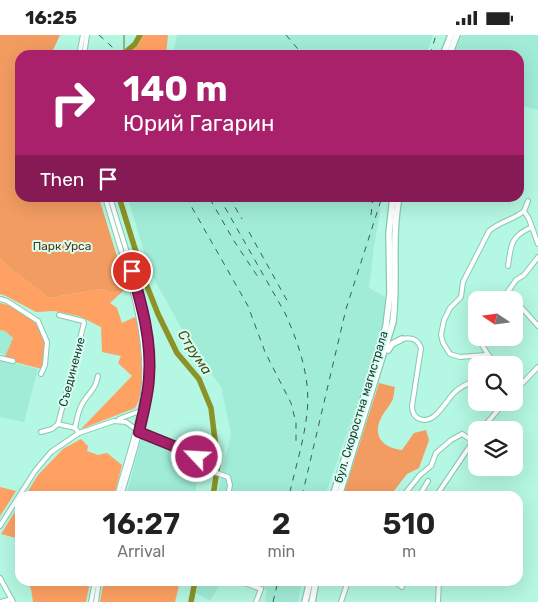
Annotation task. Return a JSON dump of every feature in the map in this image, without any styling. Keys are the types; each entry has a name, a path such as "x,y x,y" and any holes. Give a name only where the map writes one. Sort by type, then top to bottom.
{"highway":[{"path":"445,50 451,35"},
{"path":"451,50 457,35"},
{"name":"бул. Скоростна магистрала","path":"341,491 378,375 394,314 392,255 389,233 392,202"},
{"name":"бул. Скоростна магистрала","path":"336,491 386,326 398,202"},
{"path":"394,314 393,333 396,337 402,339"},
{"path":"378,375 390,345 402,339"},
{"path":"305,602 309,586"},
{"path":"312,602 315,586"}],"street":[{"path":"80,50 83,35"},
{"path":"85,50 87,35"},
{"path":"468,356 460,357 450,354 443,343 442,329 446,313 461,297 463,282 489,231 524,211 528,201"},
{"path":"106,202 141,323 144,377 137,430 118,491"},
{"path":"111,202 148,336 149,380 122,491"},
{"path":"524,211 538,244"},
{"path":"508,266 513,241 522,231 532,227"},
{"path":"538,257 509,290 512,297 538,326"},
{"path":"0,299 7,301 38,321 47,342 46,365 41,374"},
{"name":"Съединение","path":"58,315 83,321 84,323 58,424 75,428"},
{"path":"402,339 414,339 421,348 412,406 413,412 418,418 426,420 434,417 455,392 468,385"},
{"path":"470,356 486,356"},
{"path":"0,358 13,361"},
{"path":"523,381 538,367"},
{"path":"79,433 75,428 80,408 95,388 98,376"},
{"path":"22,491 35,471 52,452 79,433 140,411"},
{"path":"489,421 497,411"},
{"path":"114,421 122,421 137,430 191,453 206,464 214,473 226,475 230,479 229,491"},
{"path":"41,432 52,429 58,424"},
{"path":"408,491 420,475 431,466 436,453 450,440 462,434 468,438"},
{"path":"439,491 468,448"},
{"path":"422,491 428,481"},
{"path":"0,526 15,502"},
{"path":"0,578 13,601 0,602"},
{"path":"92,602 94,586"},
{"path":"96,602 98,586"},
{"path":"253,586 261,589 256,602"},
{"path":"341,602 346,586"},
{"path":"438,602 439,586"}],"shaded area":[{"path":"143,35 168,35 166,50 132,50 138,45"},
{"path":"177,35 433,35 428,50 174,50"},
{"path":"462,35 538,35 538,110 524,106 524,50 456,50"},
{"path":"129,202 380,202 378,206 381,207 369,288 385,297 384,317 370,366 327,491 218,491 231,433 221,387 191,345 150,272"},
{"path":"0,258 6,265 49,298 100,289 112,293 126,289 110,303 117,308 122,323 135,317 138,325 142,377 141,390 135,408 81,429 132,376 118,363 121,356 102,352 101,327 79,316 54,311 36,312 0,294"},
{"path":"0,303 11,306 36,321 45,343 42,369 14,362 14,359 5,357 13,338 5,331 0,330"},
{"path":"0,330 5,331 13,338 5,357 4,354 0,353"},
{"path":"0,360 38,369 24,422 0,417"},
{"path":"142,436 188,455 199,464 196,491 127,491"},
{"path":"81,439 88,446 87,451 98,455 107,453 122,465 115,491 28,491 38,475 63,449"},
{"path":"0,487 16,491 15,491 0,516"},
{"path":"15,512 15,538 1,534"},
{"path":"30,586 89,586 86,602 33,602"},
{"path":"103,586 179,586 175,602 100,602"},
{"path":"197,586 219,586 210,601 196,593"},
{"path":"251,586 301,586 298,602 265,602 267,590"}],"green space":[{"name":"Парк Урса","path":"0,35 60,35 53,50 15,50 15,202 100,202 127,289 112,293 100,289 49,298 6,265 0,258"},
{"path":"379,383 395,387 393,399 379,423 378,435 384,444 402,450 414,433 426,430 429,440 419,468 407,474 394,491 345,491"}],"waterway":[{"path":"124,35 124,50"},
{"name":"Струма","path":"128,50 135,44 140,35"},
{"name":"Струма","path":"121,202 145,281 158,314 177,353 199,379 211,408 218,464 214,491"},
{"name":"Струма","path":"191,602 194,586"}],"railway":[{"path":"99,35 116,50"},
{"path":"286,35 299,50"},
{"path":"432,50 436,35"},
{"path":"189,202 248,306 265,352 291,403 296,423 296,442"},
{"path":"212,202 234,241 260,280"},
{"path":"222,202 285,313 303,362 307,387 307,413 302,444 290,491"},
{"path":"232,202 242,219"},
{"path":"371,215 372,202"},
{"path":"303,491 346,309 380,202"},
{"path":"249,232 289,304"},
{"path":"273,602 277,586"}],"route":[{"path":"132,271 148,336 149,358 148,391 139,432 197,457"}]}
